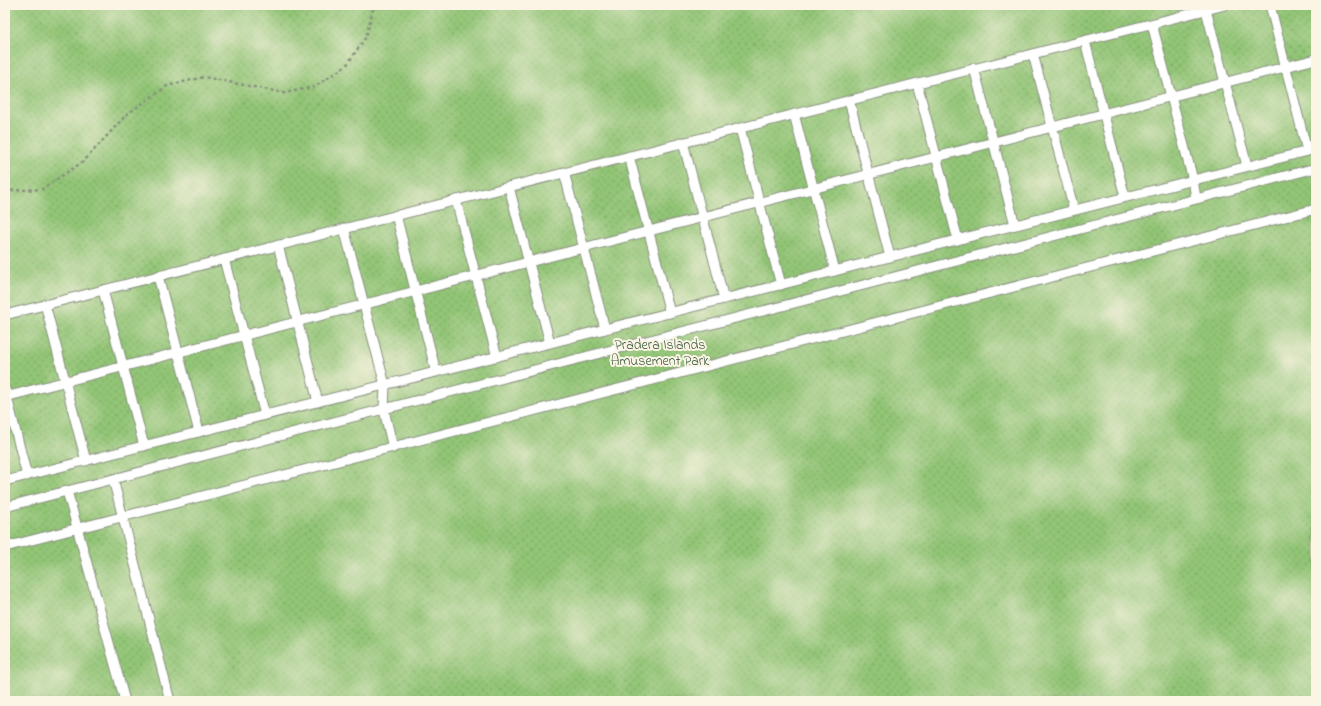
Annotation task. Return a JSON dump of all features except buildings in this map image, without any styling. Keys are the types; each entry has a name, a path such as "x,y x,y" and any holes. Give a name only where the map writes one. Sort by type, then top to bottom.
{"lane":[{"path":"5,314 1225,5"},
{"path":"5,481 1312,150 1286,67 1270,5"},
{"path":"1206,10 1247,166"},
{"path":"1152,24 1193,180 1196,198"},
{"path":"1085,40 1125,197"},
{"path":"1033,54 1074,210"},
{"path":"27,476 6,394 65,381 1316,59"},
{"path":"974,68 1015,225"},
{"path":"917,83 958,240"},
{"path":"849,100 890,257"},
{"path":"794,114 835,271"},
{"path":"740,128 781,285"},
{"path":"683,142 724,299"},
{"path":"629,156 670,313"},
{"path":"5,507 1316,168"},
{"path":"564,172 605,329"},
{"path":"509,187 550,343"},
{"path":"456,200 497,357"},
{"path":"5,547 1316,209"},
{"path":"396,215 436,372"},
{"path":"344,228 385,385 384,410 393,448"},
{"path":"278,246 318,402"},
{"path":"224,259 265,415"},
{"path":"158,276 199,432"},
{"path":"103,290 144,446"},
{"path":"45,304 86,461"},
{"path":"113,479 170,701"},
{"path":"67,491 125,701"}],"path":[{"path":"5,191 42,189 84,161 126,115 167,86 204,77 284,93 314,88 346,66 366,37 374,5"}],"green space":[{"name":"Pradera Islands Amusement Park","path":"5,5 1316,5 1316,701 5,701"}]}
